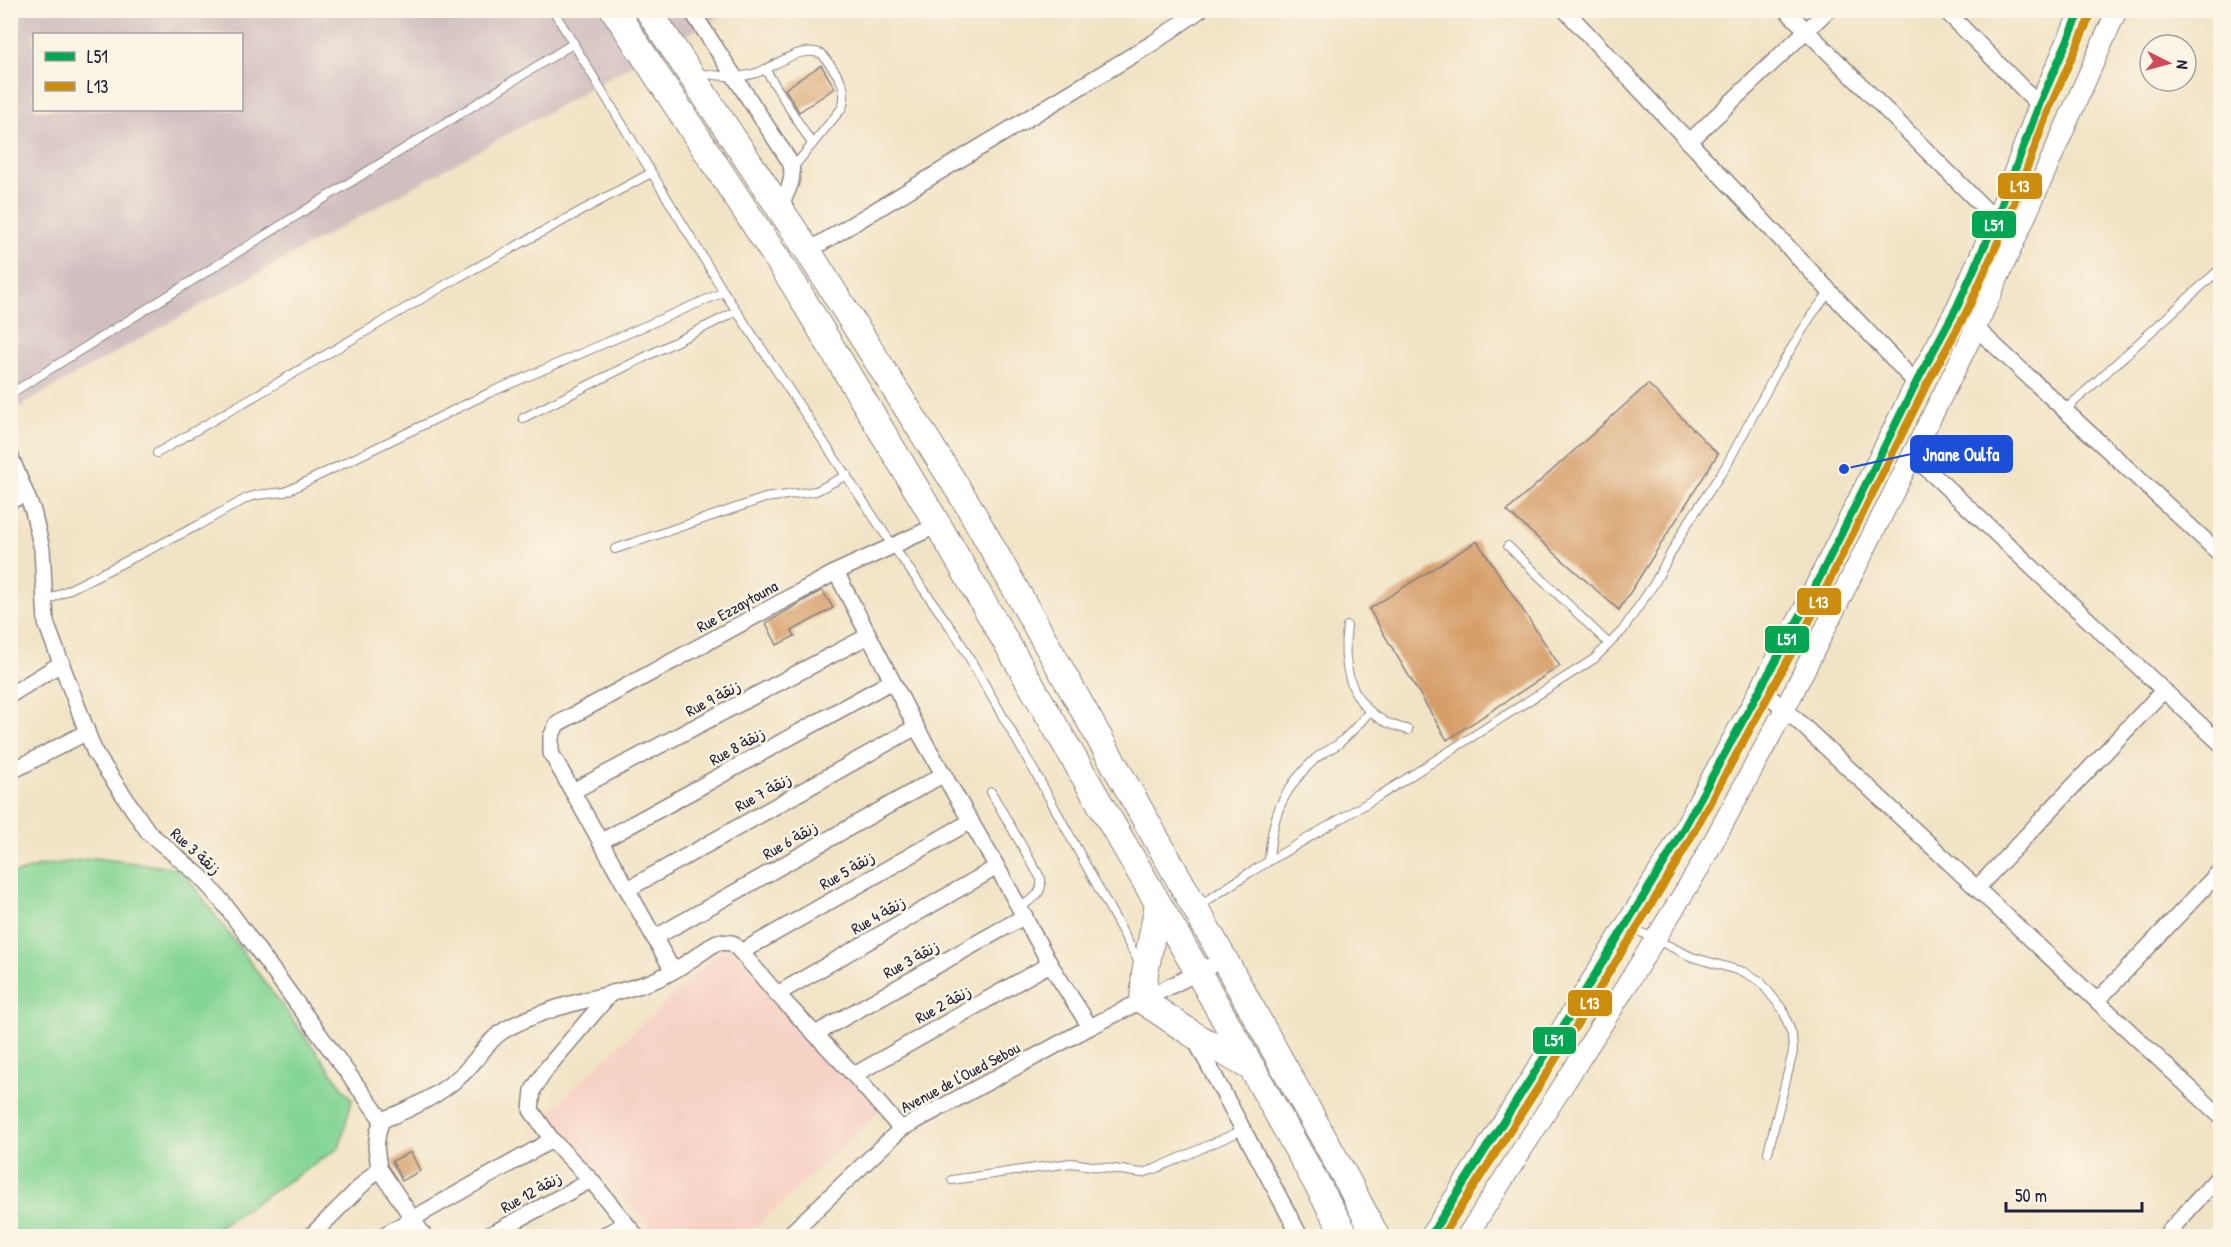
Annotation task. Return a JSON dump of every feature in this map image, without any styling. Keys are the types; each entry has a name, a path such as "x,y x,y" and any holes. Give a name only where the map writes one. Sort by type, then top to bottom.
{"highway":[{"path":"614,10 793,284 938,525 1198,972 1346,1236"},
{"path":"657,15 689,72 808,251 968,505 1224,959 1376,1236"},
{"path":"1158,904 1145,973 1143,1001 1191,1033 1253,1069"}],"street":[{"path":"691,10 790,162 792,182 779,208"},
{"path":"808,251 1153,43 1200,10"},
{"path":"1565,10 1916,383"},
{"path":"1786,10 2016,238"},
{"path":"1689,142 1828,10"},
{"path":"1944,10 2039,105"},
{"path":"1430,1236 1669,855 1803,611 1916,383 1957,307 1996,220 2039,105 2081,10"},
{"path":"1467,1236 1698,870 1785,709 1976,327 2117,10"},
{"path":"1957,307 2220,554"},
{"name":"Rue 3 زنقة","path":"10,455 33,511 42,549 46,623 95,753 149,833 201,877 225,904 382,1120"},
{"path":"1913,456 2220,743"},
{"path":"10,501 26,494"},
{"name":"Rue Ezzaytouna","path":"573,791 551,753 551,737 557,724 836,572 938,525"},
{"path":"836,572 916,727 1050,964 1090,1027"},
{"name":"Rue 9 زنقة","path":"573,791 868,636"},
{"path":"10,695 62,663"},
{"name":"Rue 8 زنقة","path":"600,843 892,681"},
{"path":"1760,689 1785,709 2220,1116"},
{"path":"1977,888 2164,690"},
{"name":"Rue 7 زنقة","path":"628,889 916,727"},
{"path":"10,772 87,732"},
{"name":"Rue 6 زنقة","path":"654,938 944,774"},
{"path":"573,791 673,971"},
{"name":"Rue 5 زنقة","path":"741,952 970,821"},
{"name":"Rue 4 زنقة","path":"777,994 997,867"},
{"path":"2097,1001 2220,871"},
{"name":"Rue 3 زنقة","path":"814,1034 1022,912"},
{"path":"424,1236 379,1168 376,1147 382,1120 409,1110 460,1077 478,1054 507,1028 532,1016 651,981 673,971 717,942 732,943 741,952 901,1129"},
{"name":"Avenue de l'Oued Sebou","path":"788,1236 901,1129 1090,1027 1224,959"},
{"name":"Rue 2 زنقة","path":"854,1075 1050,964"},
{"path":"1594,977 1621,995"},
{"path":"611,993 547,1068 532,1090 531,1110 552,1140 591,1180 636,1236"},
{"path":"1191,1033 1300,1236"},
{"path":"382,1236 552,1140"},
{"path":"311,1236 379,1168"},
{"path":"2165,1236 2220,1175"},
{"name":"Rue 12 زنقة","path":"488,1236 591,1180"},
{"path":"602,1236 626,1224"}],"lane":[{"path":"553,10 724,292 893,546 958,638 1040,781 1145,973"},
{"path":"10,394 574,43"},
{"path":"689,72 734,76 754,74 801,52 816,51 822,54 843,83 845,92 842,108 792,169"},
{"path":"765,69 812,144"},
{"path":"157,453 459,277 651,173"},
{"path":"2065,410 2220,269"},
{"path":"1195,908 1269,860 1379,796 1594,659 1622,631 1654,584 1686,526 1726,466 1805,326 1830,291"},
{"path":"44,602 197,526 247,498 285,492 489,393 724,292"},
{"path":"523,418 737,311"},
{"path":"615,549 765,498 816,491 847,475"},
{"path":"1508,546 1609,644"},
{"path":"1347,626 1346,669 1354,694 1383,721 1408,730"},
{"path":"1269,860 1271,836 1281,801 1294,782 1315,759 1339,743 1370,711"},
{"path":"991,792 1041,879 1042,885 1038,895 1022,912"},
{"path":"1627,925 1692,957 1744,972 1760,981 1783,1010 1792,1035 1793,1052 1768,1152"},
{"path":"952,1180 1071,1163 1142,1173 1243,1130"}],"shaded area":[{"path":"11,11 729,11 11,411"},
{"path":"727,944 881,1109 746,1236 659,1236 545,1115"}],"green space":[{"path":"95,858 181,869 352,1100 339,1148 204,1236 11,1236 10,875 40,866"}],"building":[{"path":"821,65 835,88 799,112 785,89"},
{"path":"1648,384 1718,454 1619,610 1507,511"},
{"path":"1477,541 1560,666 1447,740 1369,609"},
{"path":"822,590 833,608 792,631 795,636 777,645 766,623"},
{"path":"411,1152 420,1171 402,1181 392,1161"}],"transit line":[{"name":"L51","path":"1430,1236 1530,1080 1669,855 1803,611 1916,383 1957,307 1996,220 2039,105 2081,10"},
{"name":"L13","path":"1442,1236 1539,1086 1678,861 1812,616 1925,388 1967,311 2006,224 2049,109 2091,14"}],"place":[{"name":"Jnane Oulfa","path":"1844,469"}]}
